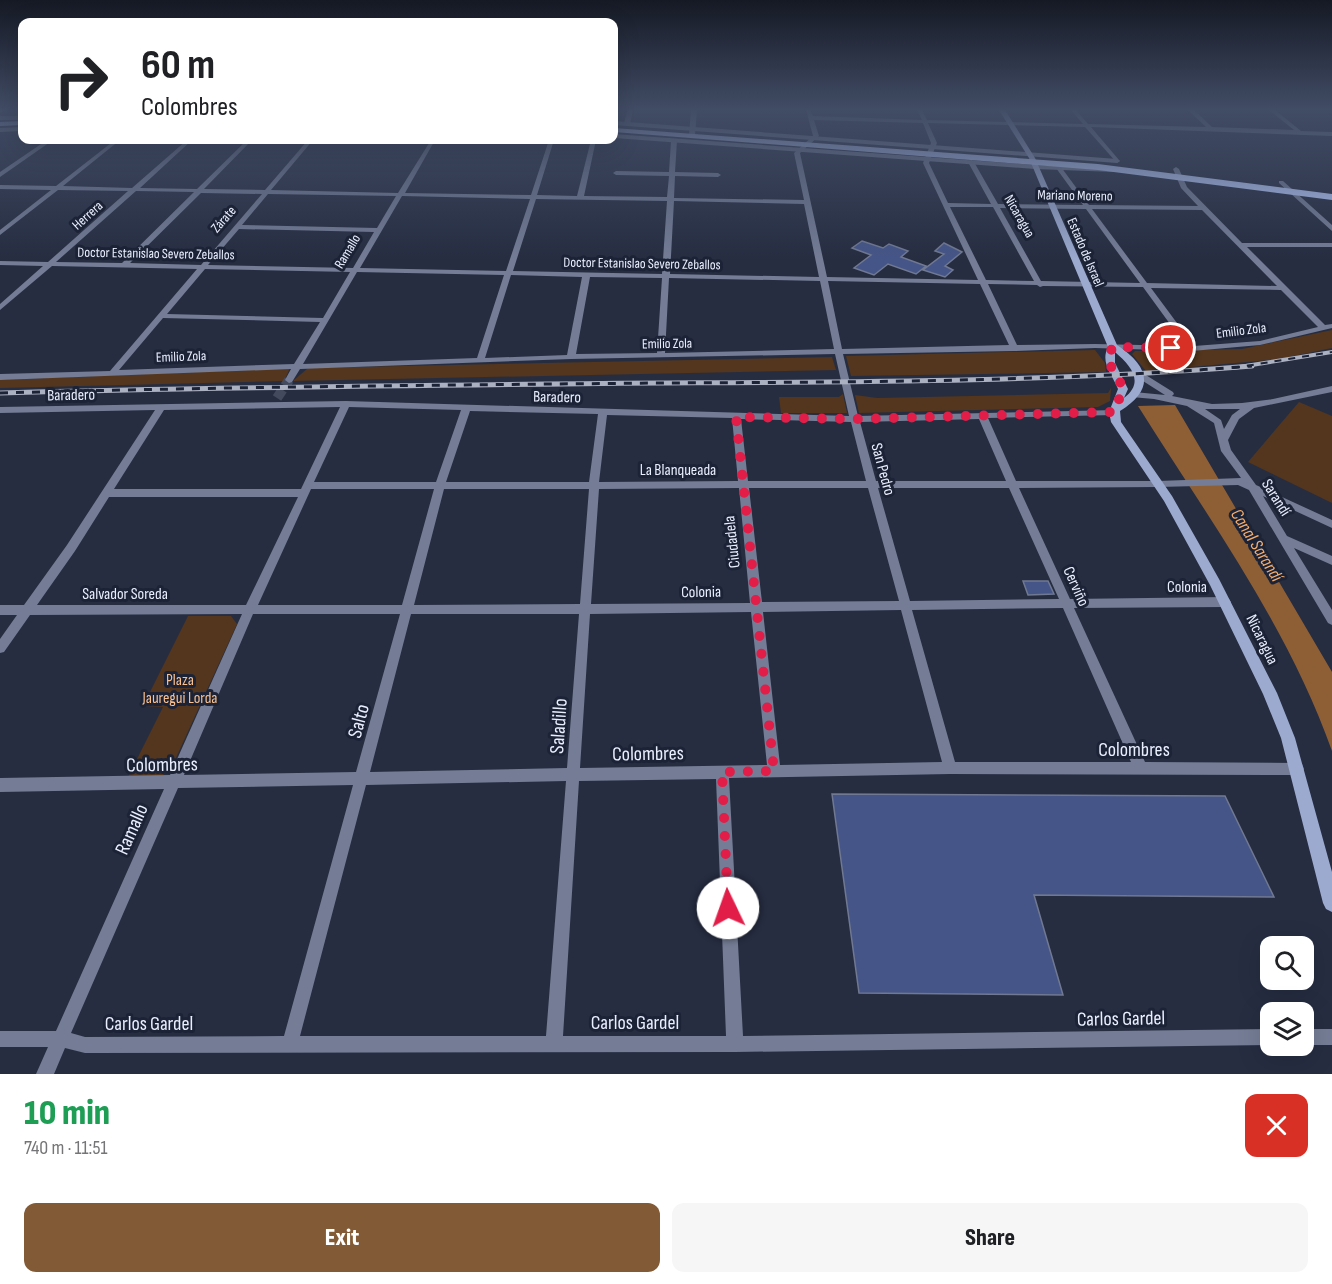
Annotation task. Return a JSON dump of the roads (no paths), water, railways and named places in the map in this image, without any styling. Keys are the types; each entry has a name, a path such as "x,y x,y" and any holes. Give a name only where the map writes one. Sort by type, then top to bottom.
{"main road":[{"name":"Estado de Israel","path":"1032,160 1113,347 1123,353 1138,374"},
{"path":"1033,160 1121,170 1281,182 1332,189"},
{"path":"1042,160 1117,161 1289,192 1332,197"},
{"path":"1098,167 1117,167 1117,161"},
{"name":"Estado de Israel","path":"1113,347 1109,354 1110,365 1123,389 1114,411"},
{"path":"1114,411 1134,395 1140,387 1138,374"},
{"name":"Nicaragua","path":"1114,411 1121,430 1165,483 1282,721 1332,903"}],"street":[{"path":"0,175 21,160"},
{"path":"0,233 92,160"},
{"name":"Herrera","path":"0,308 167,160"},
{"path":"124,265 230,160"},
{"name":"Zárate","path":"112,373 294,160"},
{"name":"Ramallo","path":"289,380 323,320 422,160"},
{"path":"480,360 546,160"},
{"path":"580,198 589,160"},
{"path":"661,356 672,160"},
{"name":"San Pedro","path":"799,160 854,419 950,768"},
{"path":"932,160 946,205 1015,349"},
{"name":"Nicaragua","path":"975,160 995,206 1040,285"},
{"path":"1032,160 1059,168 1121,170"},
{"path":"1059,168 1192,348"},
{"path":"616,173 718,175"},
{"path":"1177,173 1184,188 1323,328"},
{"path":"1281,182 1289,192 1332,229"},
{"path":"0,187 808,202"},
{"name":"Mariano Moreno","path":"946,205 1204,208"},
{"path":"235,227 378,230"},
{"path":"1241,244 1332,245"},
{"name":"Doctor Estanislao Severo Zeballos","path":"0,263 983,284 1284,288"},
{"path":"571,357 586,276"},
{"path":"160,316 323,320"},
{"name":"Emilio Zola","path":"0,377 571,357 1113,347 1192,348 1260,343 1332,326"},
{"path":"1138,374 1155,386 1188,402"},
{"path":"1134,395 1160,396 1215,407 1259,403 1331,390"},
{"name":"Baradero","path":"0,410 275,401 444,405 466,409 854,419 1114,411"},
{"name":"Sarandí","path":"1188,402 1214,417 1229,456 1251,485 1285,539 1332,620"},
{"path":"1224,439 1234,417 1259,403"},
{"name":"Ramallo","path":"45,1074 250,609 346,404"},
{"path":"0,648 106,493 162,406"},
{"name":"Salto","path":"290,1044 440,485 466,409"},
{"name":"Saladillo","path":"554,1043 587,609 594,484 603,413"},
{"name":"Cerviño","path":"982,416 1141,769"},
{"name":"Ciudadela","path":"736,417 774,771"},
{"name":"La Blanqueada","path":"106,493 440,485 1013,484 1232,481 1251,485"},
{"path":"1251,485 1332,524"},
{"path":"1285,539 1332,561"},
{"path":"1318,597 1332,602"},
{"name":"Colonia","path":"250,609 587,609 1225,602"},
{"name":"Salvador Soreda","path":"0,610 250,609"},
{"name":"Colombres","path":"0,785 172,784 363,778 950,768 1297,769"},
{"path":"722,772 735,1044"},
{"name":"Carlos Gardel","path":"0,1039 60,1039 85,1045 735,1044 1260,1037"},
{"path":"1314,1037 1332,1037"}],"water":[{"name":"Canal Sarandí","path":"1175,405 1332,672 1332,751 1314,705 1270,616 1219,531 1138,406"}],"tunnel":[{"path":"277,398 289,380"}],"railway":[{"path":"1241,367 1332,352"},
{"path":"1241,367 1252,366"},
{"path":"0,393 330,386 956,380 1104,375 1241,367"},
{"path":"1233,368 1241,367"}],"park label":[{"name":"Plaza Jauregui Lorda","path":"180,688"}]}
